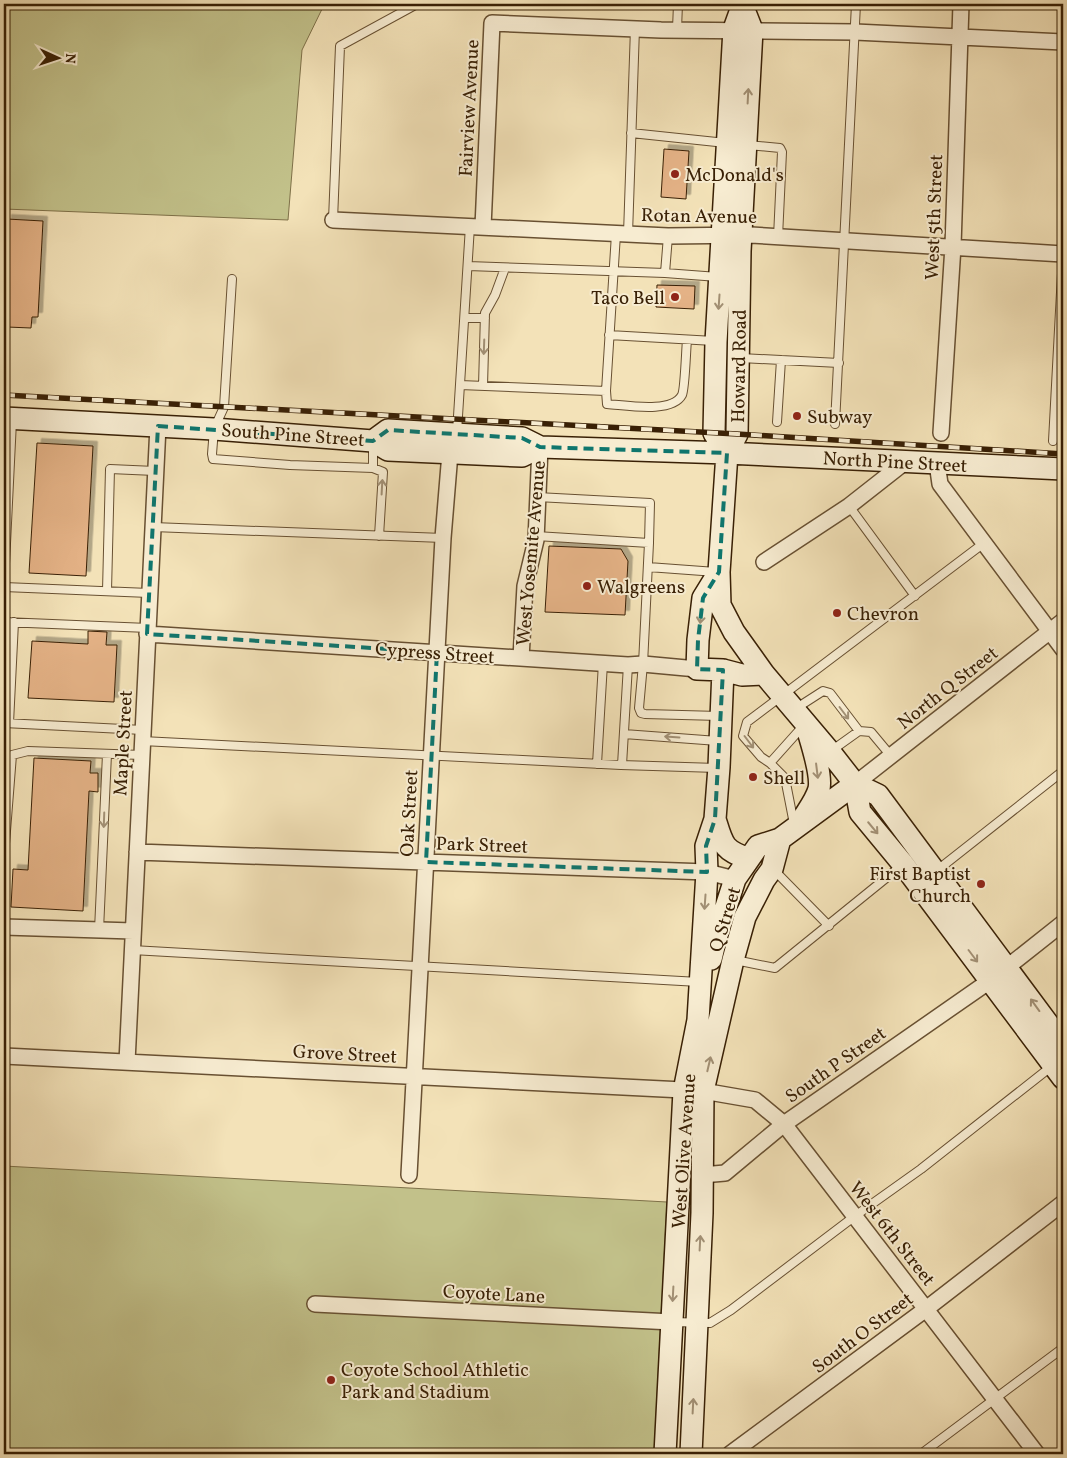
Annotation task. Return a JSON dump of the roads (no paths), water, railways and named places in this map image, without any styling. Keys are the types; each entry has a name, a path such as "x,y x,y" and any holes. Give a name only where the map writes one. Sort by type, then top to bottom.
{"main road":[{"name":"Howard Road","path":"727,453 737,434 739,358 732,236 743,6"},
{"name":"Howard Road","path":"727,453 714,432 716,342 720,277 732,236"},
{"name":"South Pine Street","path":"8,419 214,429 375,442 388,430 522,456 536,445"},
{"path":"536,445 727,453 719,572 720,605 734,632 764,674 855,784 878,795 935,872 1058,1071"},
{"name":"North Pine Street","path":"727,453 1063,469"},
{"path":"697,669 703,598 719,572"},
{"name":"Cypress Street","path":"697,669 723,670 742,675 764,674"},
{"name":"West Olive Avenue","path":"665,1454 672,1322 698,1020 707,872 706,846 715,819 723,670"},
{"path":"791,832 813,803 819,788 816,759 794,710"},
{"path":"855,784 860,812 903,864 1063,1044"},
{"name":"Q Street","path":"698,1020 716,938 735,879 758,846 791,832 855,784"},
{"name":"West Olive Avenue","path":"715,819 725,846 732,853 749,859"},
{"name":"Q Street","path":"745,917 791,832"},
{"path":"733,960 728,954 741,891 735,879"},
{"name":"West Olive Avenue","path":"691,1454 702,1175 693,1091 745,917"}],"street":[{"name":"West 5th Street","path":"941,433 952,246 961,4"},
{"name":"Fairview Avenue","path":"476,227 492,23 855,32 1063,42"},
{"name":"Rotan Avenue","path":"333,220 668,236 844,240 1063,254"},
{"name":"Maple Street","path":"127,1062 158,426"},
{"name":"Oak Street","path":"409,1175 443,538 453,443"},
{"name":"West Yosemite Avenue","path":"521,658 525,586 536,536 536,445"},
{"path":"764,562 849,506 905,462"},
{"path":"937,463 940,484 1063,649"},
{"name":"North Q Street","path":"855,784 1063,621"},
{"name":"Cypress Street","path":"148,631 697,669"},
{"name":"Park Street","path":"137,852 707,872 735,879"},
{"name":"South P Street","path":"702,1175 725,1173 784,1124 999,973 1063,923"},
{"path":"4,927 133,931"},
{"name":"Grove Street","path":"4,1056 693,1091"},
{"name":"West 6th Street","path":"693,1091 755,1100 784,1124 1037,1454"},
{"name":"South O Street","path":"730,1454 926,1309 1063,1202"},
{"name":"Coyote Lane","path":"315,1304 672,1322"}],"lane":[{"path":"333,220 340,46 416,4"},
{"path":"677,29 678,4"},
{"path":"835,424 856,4"},
{"path":"635,28 631,133 622,234 613,271 606,390 607,404 659,407 674,404 682,394 687,340"},
{"path":"631,133 780,148 782,152 778,237"},
{"path":"453,443 460,385 468,266 476,227"},
{"path":"665,273 668,236"},
{"path":"1053,441 1063,254"},
{"path":"468,266 665,273 720,277"},
{"path":"483,386 485,313 495,295 505,268"},
{"path":"232,280 224,407 214,429 213,459 373,468 383,472 379,536"},
{"path":"464,318 485,318"},
{"path":"610,335 716,342"},
{"path":"739,358 839,363"},
{"path":"777,422 781,360"},
{"path":"460,385 606,390"},
{"path":"8,419 4,585 149,593"},
{"path":"373,468 375,442"},
{"path":"106,591 110,469 155,471"},
{"path":"537,497 650,503 648,568 636,664 624,734 622,765"},
{"path":"849,506 915,596"},
{"path":"152,526 443,538"},
{"path":"536,536 649,543"},
{"path":"770,763 794,710 915,596 984,543"},
{"path":"648,568 719,572"},
{"path":"4,622 148,631"},
{"path":"14,622 6,723 142,742 719,768"},
{"path":"597,764 603,663"},
{"path":"636,664 639,708 642,714 721,716"},
{"path":"791,832 785,778 770,763 761,758 743,736 747,722 794,710 823,691 830,693 859,731"},
{"path":"830,752 859,731 871,732 891,756"},
{"path":"624,734 720,741"},
{"path":"4,856 12,755 28,751 107,754 142,742"},
{"path":"99,930 107,754"},
{"path":"935,872 1063,771"},
{"path":"733,960 775,968 903,864"},
{"path":"772,869 829,926"},
{"path":"132,950 700,982"},
{"path":"672,1322 710,1323 731,1310 855,1216 1058,1071"},
{"path":"921,1454 1063,1348"}],"railway":[{"path":"4,395 737,434 1063,454"}],"place":[{"name":"McDonald's","path":"675,174"},
{"name":"Taco Bell","path":"675,297"},
{"name":"Subway","path":"797,416"},
{"name":"Walgreens","path":"587,586"},
{"name":"Chevron","path":"837,613"},
{"name":"Shell","path":"753,777"},
{"name":"First Baptist Church","path":"981,884"},
{"name":"Coyote School Athletic Park and Stadium","path":"331,1380"}]}
